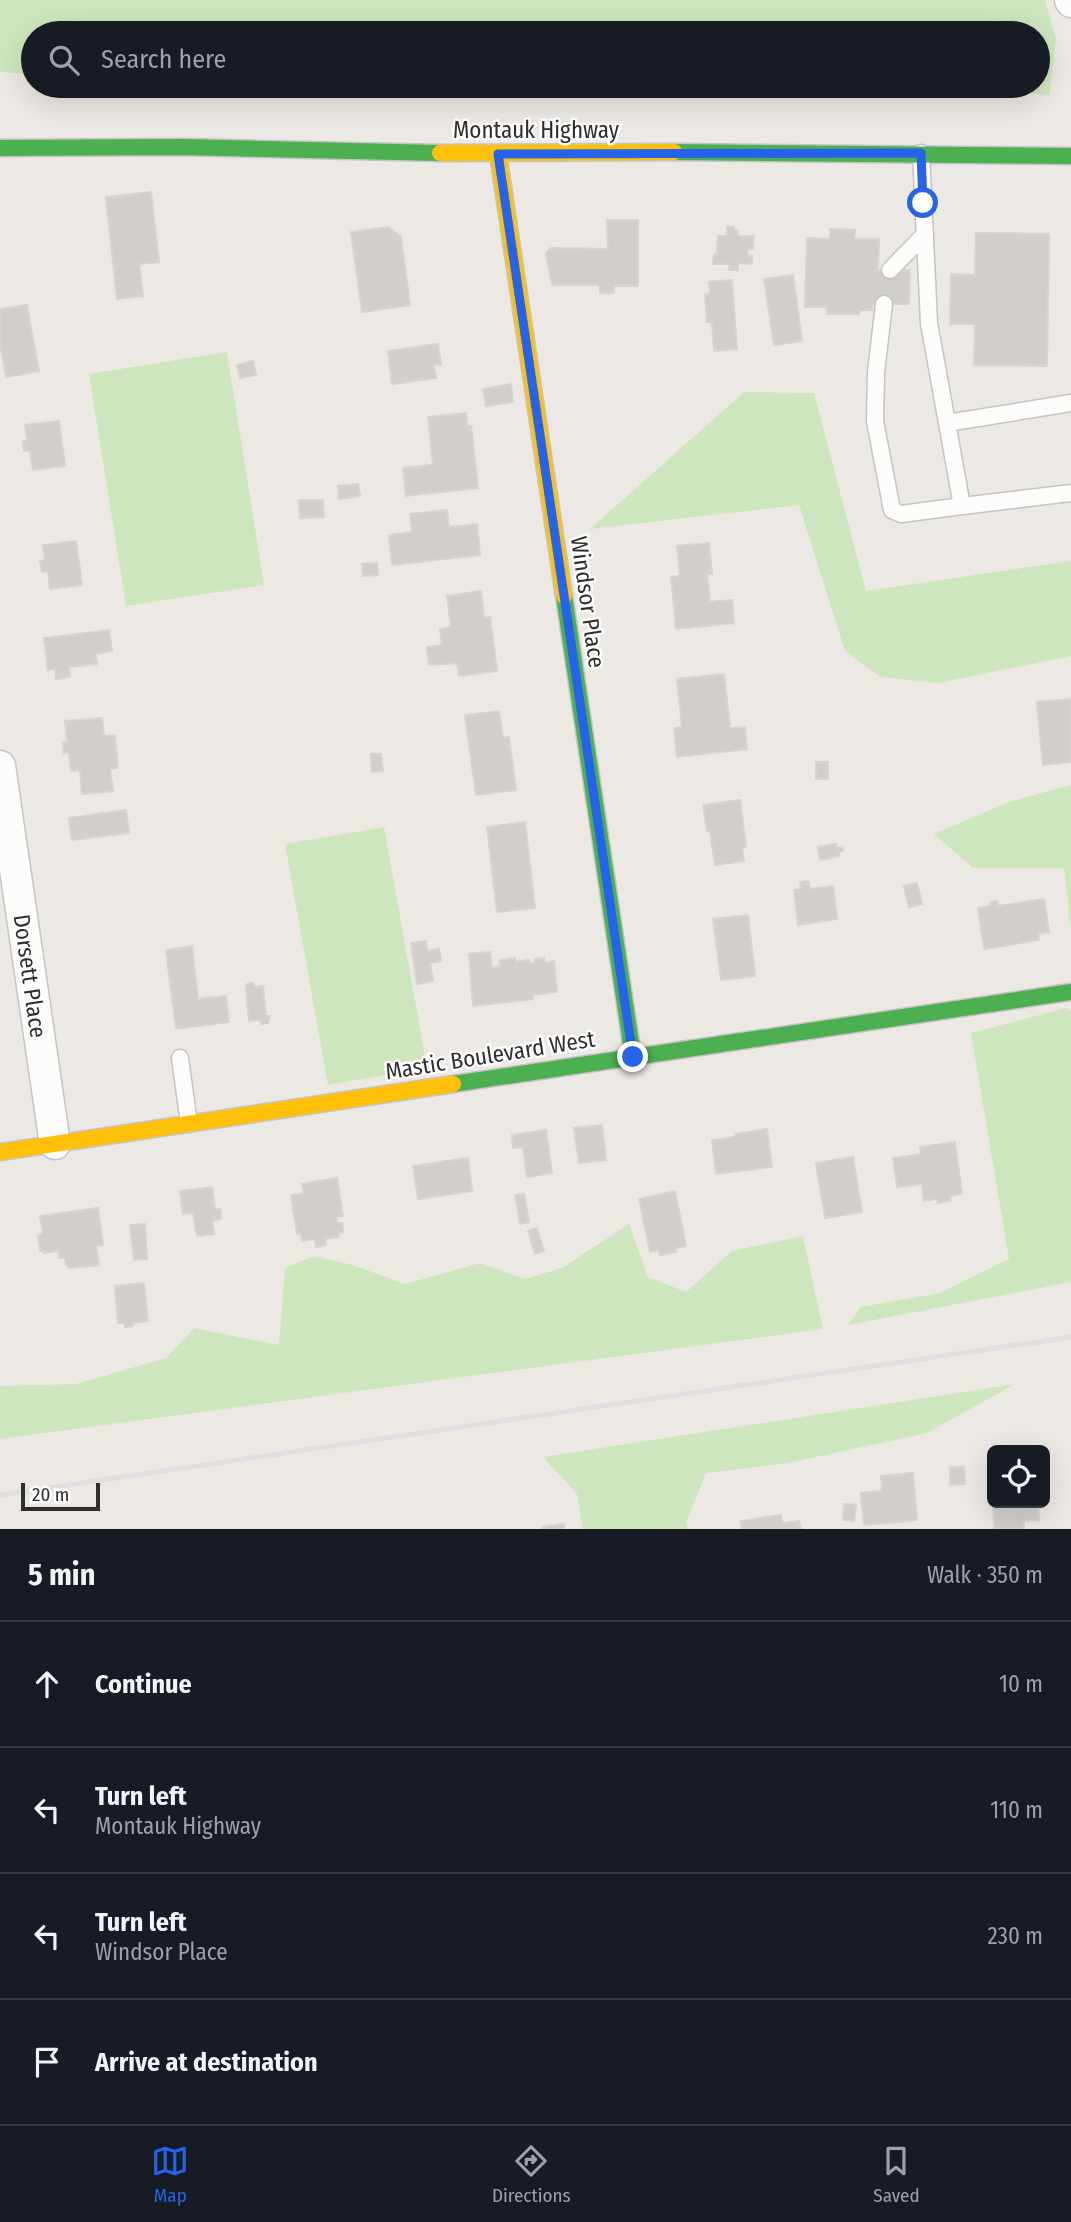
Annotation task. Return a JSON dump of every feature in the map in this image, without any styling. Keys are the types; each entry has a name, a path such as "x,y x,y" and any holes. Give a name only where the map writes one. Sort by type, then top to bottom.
{"street":[{"name":"Montauk Highway","path":"0,148 181,148 498,154 921,153 1071,156"},
{"name":"Windsor Place","path":"498,154 633,1057"},
{"name":"Dorsett Place","path":"0,766 55,1144"},
{"name":"Mastic Boulevard West","path":"0,1152 1071,992"}],"lane":[{"path":"921,153 929,323 962,506"},
{"path":"890,270 925,234"},
{"path":"884,303 876,372 875,421 892,510 901,514 1071,493"},
{"path":"947,423 1071,403"},
{"path":"180,1058 189,1124"}],"green space":[{"path":"0,0 1045,0 1056,39 1050,87 1050,21 21,21 21,73 0,72"},
{"path":"227,352 264,585 126,606 89,374"},
{"path":"744,392 814,393 866,591 1071,561 1071,656 939,683 880,677 845,651 799,505 590,529"},
{"path":"1071,785 1071,932 1064,868 973,868 934,834 1009,802"},
{"path":"384,827 427,1068 328,1085 285,844"},
{"path":"1066,1008 1071,1011 1071,1282 848,1325 861,1307 940,1293 1009,1259 971,1033"},
{"path":"629,1224 648,1277 686,1292 732,1251 803,1236 823,1329 0,1439 0,1386 76,1384 166,1358 194,1328 279,1345 285,1268 314,1256 353,1265 405,1284 480,1263 525,1279 562,1268"},
{"path":"1015,1384 927,1433 788,1463 706,1473 686,1522 688,1529 583,1529 577,1494 543,1457"}],"building":[{"path":"151,192 159,262 139,264 143,296 117,299 106,197"},
{"path":"607,220 638,220 638,286 614,286 614,293 600,293 600,285 552,285 546,253 551,248 608,249"},
{"path":"388,227 401,237 410,305 362,312 351,232"},
{"path":"727,227 734,227 738,236 754,236 753,249 748,249 747,256 752,256 752,264 738,263 738,270 729,270 730,264 713,264 714,254 717,254 718,236 727,236"},
{"path":"830,229 855,230 854,239 879,239 878,270 910,270 909,304 872,304 872,310 859,310 859,314 827,314 827,307 805,307 807,238 830,239"},
{"path":"976,233 1049,234 1047,366 974,365 975,324 950,324 951,274 975,275"},
{"path":"793,275 802,341 774,345 764,279"},
{"path":"732,280 737,349 714,351 712,322 707,322 705,294 710,294 709,282"},
{"path":"27,305 39,371 6,377 0,343 0,309"},
{"path":"438,344 441,365 434,365 436,378 392,384 388,351"},
{"path":"253,361 256,375 240,378 237,365"},
{"path":"511,384 513,402 486,406 483,389"},
{"path":"466,413 467,426 471,426 478,488 406,496 403,468 433,465 428,417"},
{"path":"59,421 65,466 33,470 30,450 24,451 23,441 27,441 25,425"},
{"path":"358,484 360,496 339,499 338,486"},
{"path":"299,500 323,500 324,517 300,518"},
{"path":"447,510 449,527 477,524 480,555 392,565 389,535 412,532 410,514"},
{"path":"76,541 82,585 50,589 48,571 42,572 40,561 45,560 43,545"},
{"path":"709,543 712,574 707,574 710,602 732,600 734,623 676,629 671,577 680,576 677,546"},
{"path":"377,563 378,575 363,576 362,564"},
{"path":"481,591 484,618 490,617 497,671 459,676 457,663 429,665 427,647 442,645 440,629 451,627 447,596"},
{"path":"109,630 112,651 95,654 97,664 69,667 70,677 56,679 55,669 48,670 44,638"},
{"path":"724,674 730,728 745,727 747,749 677,757 674,728 682,727 677,679"},
{"path":"1071,699 1071,762 1043,765 1037,702"},
{"path":"499,711 503,738 509,737 516,790 476,795 465,715"},
{"path":"102,718 104,736 115,735 118,768 110,769 113,791 82,794 80,770 71,771 69,753 64,753 63,742 67,742 65,721"},
{"path":"371,754 381,754 383,771 372,772"},
{"path":"816,762 828,762 828,779 816,779"},
{"path":"740,800 746,847 742,847 744,861 715,865 703,805"},
{"path":"126,810 129,833 72,840 69,818"},
{"path":"525,822 535,908 497,912 487,827"},
{"path":"836,844 837,848 842,847 843,851 839,852 839,856 820,860 818,847"},
{"path":"808,881 810,889 833,886 837,919 798,925 794,890 801,889 800,882"},
{"path":"917,883 922,904 909,907 904,886"},
{"path":"1044,899 1049,932 1038,934 1039,940 984,949 978,908 990,906 990,902 997,901 998,906"},
{"path":"748,915 755,976 721,980 713,919"},
{"path":"426,941 427,951 439,949 441,961 430,963 433,981 417,984 411,943"},
{"path":"192,946 198,999 226,996 229,1022 176,1029 166,950"},
{"path":"490,952 492,967 500,966 500,960 515,958 515,962 529,960 529,963 535,963 535,959 544,958 544,963 554,961 557,992 533,995 533,999 473,1006 469,954"},
{"path":"253,983 254,987 263,986 266,1016 270,1016 268,1023 261,1024 261,1020 249,1021 246,989 247,984"},
{"path":"602,1125 606,1160 579,1163 574,1128"},
{"path":"767,1129 772,1167 716,1174 712,1140"},
{"path":"546,1130 552,1173 527,1177 523,1147 513,1148 512,1135"},
{"path":"955,1142 962,1194 950,1196 950,1201 938,1203 937,1199 924,1201 922,1184 897,1187 893,1158 921,1154 920,1147"},
{"path":"853,1157 862,1212 825,1218 816,1163"},
{"path":"468,1158 472,1191 418,1199 413,1166"},
{"path":"337,1178 343,1216 336,1217 337,1223 342,1223 343,1232 338,1233 339,1237 325,1239 326,1245 316,1247 315,1239 302,1241 301,1233 297,1234 291,1195 304,1193 302,1184"},
{"path":"212,1187 215,1210 220,1209 221,1219 212,1221 214,1234 197,1236 193,1213 183,1214 180,1191"},
{"path":"675,1191 686,1246 675,1248 676,1252 660,1255 659,1250 650,1252 639,1199"},
{"path":"524,1194 529,1222 520,1224 515,1195"},
{"path":"98,1208 103,1245 96,1246 99,1265 70,1268 66,1265 65,1258 59,1258 58,1251 40,1251 38,1235 43,1234 40,1216"},
{"path":"145,1224 147,1259 134,1260 130,1225"},
{"path":"537,1228 544,1251 535,1254 528,1231"},
{"path":"144,1283 148,1321 125,1327 125,1323 118,1323 115,1286"},
{"path":"950,1467 964,1467 965,1484 950,1485"},
{"path":"913,1473 917,1520 864,1525 861,1493 882,1491 881,1476"},
{"path":"844,1504 856,1505 854,1521 843,1520"},
{"path":"993,1508 1038,1508 1039,1520 1024,1521 1024,1529 994,1529"},
{"path":"781,1515 782,1523 799,1521 801,1529 742,1529 741,1521"},
{"path":"564,1524 564,1529 542,1529 542,1527"}],"railway":[{"path":"0,1495 1071,1337"}],"traffic: fast":[{"path":"0,148 181,147 440,153"},
{"path":"674,152 1071,156"},
{"path":"564,596 633,1057"},
{"path":"453,1084 1071,992"}],"traffic: slow":[{"path":"440,153 674,152"},
{"path":"498,154 564,596"},
{"path":"0,1152 453,1084"}],"route":[{"path":"633,1057 498,154 921,153 923,203"}]}
